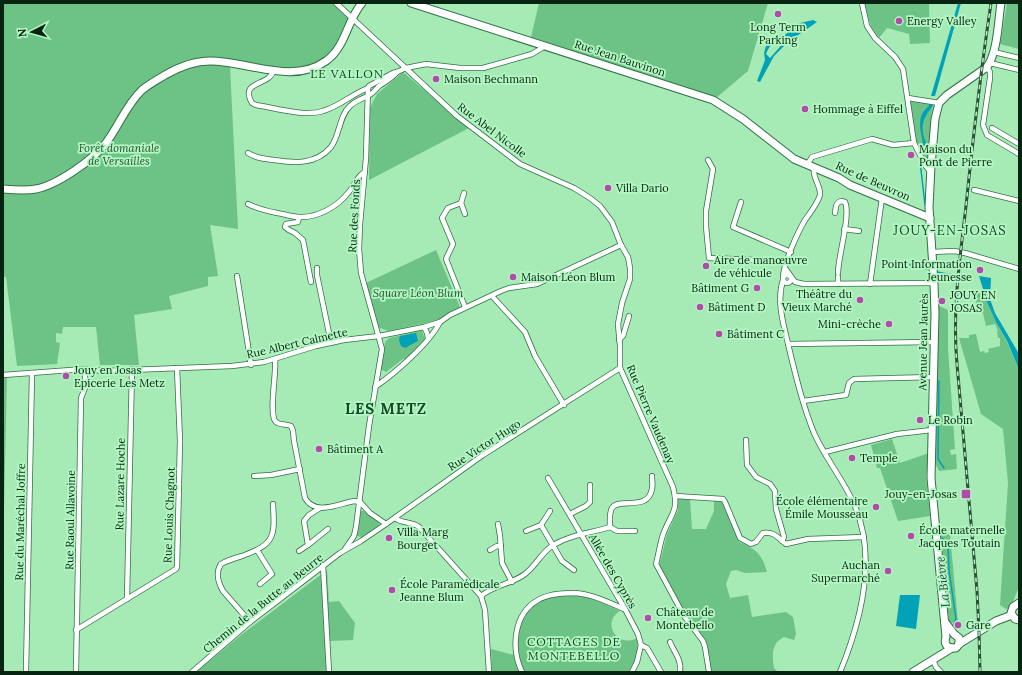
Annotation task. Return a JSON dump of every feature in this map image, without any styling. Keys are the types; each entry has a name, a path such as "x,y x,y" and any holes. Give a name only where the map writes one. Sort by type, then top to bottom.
{"main road":[{"path":"3,189 27,190 41,188 84,164 106,143 129,106 140,92 154,81 177,68 194,62 211,61 293,72 316,67 326,62 339,48 358,8 362,3"},
{"name":"Rue Jean Bauvinon","path":"411,3 714,100 743,118 794,159 811,166"},
{"path":"939,103 947,95 988,65 994,52 1001,3"},
{"name":"Avenue Jean Jaurès","path":"939,103 935,119 929,196 934,283 934,377 931,478 938,551 936,565 941,587 948,643"},
{"name":"Rue de Beuvron","path":"811,166 930,218"},
{"path":"1012,615 1013,607 1019,603"},
{"path":"1012,615 1019,620"},
{"path":"948,643 956,648 959,644 996,621 1012,615"},
{"path":"944,620 960,640 959,644"},
{"path":"913,672 934,659 948,643 949,634 977,634"}],"street":[{"name":"Rue Abel Nicolle","path":"336,3 457,116 520,164 574,188 600,206 612,222 622,245"},
{"path":"862,3 867,26 875,38 895,57 903,69 914,143 925,166 931,173"},
{"path":"274,70 273,74 251,87 249,90 252,103 297,112 322,112 341,104 369,86 406,68 426,64 460,68 483,68 532,54 544,45"},
{"path":"994,52 1019,58"},
{"path":"1019,70 988,65 990,78 983,125 987,134 1019,154"},
{"path":"248,152 255,157 290,163 299,163 315,159 324,154 331,147 347,109 352,104 371,94 378,87 395,76 397,72"},
{"name":"Rue des Fonds","path":"354,536 360,502 369,426 382,350 379,336 374,325 362,274 360,256 360,224 365,172 368,88"},
{"path":"908,98 939,103"},
{"path":"992,128 1019,144"},
{"path":"840,672 862,602 866,577 864,537 854,504 815,433 803,401 788,344 781,308 781,290 786,265 791,252 804,222 820,196 809,160 872,139 893,145 914,143"},
{"path":"708,160 713,169 706,211 709,258 780,261 786,265 790,276 795,282 804,284"},
{"path":"248,204 257,209 300,217 316,214 334,206 341,201 349,193 360,175 365,172"},
{"path":"974,190 1019,201"},
{"path":"464,193 461,203 465,214"},
{"path":"870,284 882,198"},
{"path":"741,202 733,227 791,252"},
{"path":"835,213 838,202 845,202 846,207 838,284"},
{"path":"461,203 448,208 442,218 453,244 446,259 465,307"},
{"path":"300,217 298,222 286,224 285,227 296,233 303,240 310,282"},
{"path":"844,229 859,231"},
{"path":"375,387 408,360 440,322 450,315 509,288 537,284 545,281 622,245"},
{"name":"Rue Pierre Vaudenay","path":"622,245 628,257 630,279 620,310 618,324 620,368 673,487 675,496"},
{"path":"932,252 965,252 1019,269"},
{"path":"317,268 317,275 331,342"},
{"path":"783,279 787,275 790,276"},
{"path":"237,276 251,364"},
{"path":"787,284 790,282 790,276"},
{"path":"783,279 787,284 798,285 934,283"},
{"path":"492,296 525,332 535,356 564,405"},
{"path":"619,340 623,336 629,316"},
{"name":"Rue Albert Calmette","path":"3,375 85,369 104,371 251,364 275,359 331,342 379,336 424,327 440,322"},
{"path":"424,327 428,338"},
{"path":"788,344 934,342"},
{"path":"275,359 273,405 274,418 276,422 291,426 293,431 306,498 309,504 309,515"},
{"name":"Rue Louis Chagnot","path":"76,630 177,567 180,441 177,368"},
{"name":"Rue Victor Hugo","path":"361,541 483,455 564,405 620,368"},
{"name":"Rue Raoul Allavoine","path":"76,672 81,398 85,388 85,369"},
{"name":"Rue Lazare Hoche","path":"127,599 132,369"},
{"path":"378,371 385,376 388,376"},
{"name":"Rue du Maréchal Joffre","path":"26,672 32,373"},
{"path":"803,401 846,395 849,383 854,379 934,377"},
{"path":"826,452 897,434 932,430"},
{"path":"746,440 747,465 753,475 770,484 775,491 776,509 784,537 782,541"},
{"path":"254,476 271,475 300,469"},
{"path":"610,527 610,511 613,506 617,504 644,501 649,497 652,490 652,476"},
{"name":"Allée des Cyprès","path":"548,478 638,634 641,645 647,648 661,672"},
{"path":"570,514 586,506 590,502 590,485"},
{"path":"708,672 703,641 684,616 656,564 664,532 675,510 675,496 723,499 726,502 740,538 751,544 756,542 763,532 773,533 786,544 808,539 864,537"},
{"path":"308,545 304,521 309,515 320,508 354,501 360,502 370,513 386,524"},
{"path":"250,622 223,591 220,586 217,572 221,564 257,550 269,542 274,521 273,504"},
{"path":"309,504 320,508"},
{"path":"526,531 541,525 550,511"},
{"path":"395,518 401,522 415,524 419,527 481,596 485,610 489,672"},
{"path":"498,524 502,563 512,582"},
{"path":"541,525 562,561 574,570"},
{"path":"481,596 486,592 512,582 526,574 544,553 564,540 610,527 617,531 635,531"},
{"path":"299,551 328,529"},
{"path":"354,536 361,541"},
{"name":"Chemin de la Butte au Beurre","path":"345,549 354,536"},
{"name":"Chemin de la Butte au Beurre","path":"192,672 250,622 323,565 345,549 361,541"},
{"path":"490,550 497,546 501,546"},
{"path":"257,550 272,574 260,584"},
{"path":"323,565 329,672"},
{"path":"522,672 518,662 516,648 518,628 524,615 537,601 556,594 582,594 598,598 624,609"},
{"path":"670,642 678,656 681,666 680,672"},
{"path":"632,672 641,645"},
{"path":"934,659 936,667 941,672"}],"green space":[{"name":"Forêt domaniale de Versailles","path":"3,3 336,3 349,14 344,30 332,53 311,67 285,69 231,59 230,66 238,229 210,225 218,276 208,277 208,286 169,296 172,309 134,315 139,365 100,365 96,327 63,327 62,334 56,333 56,342 60,343 57,364 17,366 6,277 3,277"},
{"path":"539,3 768,3 748,71 716,98 531,37"},
{"name":"Energy Valley","path":"864,3 929,3 930,43 910,44 909,34 887,28 879,38 871,26"},
{"path":"1007,3 1019,3 1019,49 1000,44"},
{"path":"403,72 469,128 369,180 370,108 377,94"},
{"path":"908,98 933,105 928,159 926,159 916,143"},
{"name":"Square Léon Blum","path":"436,250 460,307 439,320 389,331 377,327 366,283"},
{"path":"983,292 1018,367 1018,589 1011,607 1006,609 1000,605 1008,483 1003,429 981,414 959,338 969,338 969,335 976,334 980,352 984,351 985,353 989,352 988,349 1000,346 1000,338 998,338 998,331 995,324 986,326 983,313 979,313 974,294"},
{"path":"937,305 948,310 948,349 955,449 950,450 951,455 956,454 957,469 939,471 935,463"},
{"path":"422,331 425,339 407,359 403,359 386,372 380,369 385,342 389,338"},
{"path":"7,375 3,555 3,376"},
{"path":"892,439 900,463 929,453 926,476 930,516 898,521 880,468 877,468 871,445"},
{"path":"678,498 690,499 692,529 706,529 714,511 714,500 722,501 739,542 758,553 763,561 767,572 745,573 736,570 731,571 726,584 730,598 748,595 752,617 786,612 793,617 796,634 794,640 784,637 777,643 773,650 774,668 778,672 711,672 707,646 704,638 686,614 659,566 667,534 678,510"},
{"path":"361,511 364,511 379,523 379,526 361,537 357,536"},
{"path":"941,534 950,534 958,622 949,623"},
{"path":"327,570 329,602 339,601 355,623 353,640 330,641 331,672 196,672 241,635"},
{"path":"574,595 594,598 620,611 614,616 612,621 614,633 623,640 637,638 636,656 629,672 524,672 518,645 518,636 523,618 539,601 559,596"},
{"path":"491,649 514,655 520,672 492,672"}],"water":[{"path":"958,3 961,3 935,96 931,96"},
{"path":"813,20 817,22 788,42 774,56 760,82 757,81 765,60 764,53 768,39 785,35 796,24","holes":["785,38 786,40 770,58 766,54 771,45 776,41"]},
{"path":"930,104 933,105 924,119 923,126 926,142 923,155 920,119"},
{"path":"979,276 991,278 990,299 995,313 1019,354 1019,521 1018,367 1007,341 987,302"},
{"path":"416,333 418,341 405,348 401,346 399,340 400,336"},
{"path":"900,595 920,595 916,629 896,626"}],"waterway":[{"name":"La Bièvre","path":"920,161 925,205"},
{"name":"La Bièvre","path":"910,264 931,270"},
{"name":"La Bièvre","path":"937,272 952,275"},
{"path":"939,381 938,459 944,468"},
{"name":"La Bièvre","path":"942,538 948,544 949,570 956,619 953,625"}],"railway":[{"path":"980,672 977,591 957,364 955,324 961,245 977,104 991,3"}],"place":[{"name":"Long Term Parking","path":"778,14"},
{"name":"Energy Valley","path":"899,21"},
{"name":"Maison Bechmann","path":"436,79"},
{"name":"Hommage à Eiffel","path":"805,109"},
{"name":"Maison du Pont de Pierre","path":"911,155"},
{"name":"Villa Dario","path":"608,188"},
{"name":"Aire de manœuvre de véhicule","path":"706,266"},
{"name":"Point Information Jeunesse","path":"980,270"},
{"name":"Maison Léon Blum","path":"513,277"},
{"name":"Bâtiment G","path":"757,288"},
{"name":"Théâtre du Vieux Marché","path":"860,300"},
{"name":"JOUY EN JOSAS","path":"942,301"},
{"name":"Bâtiment D","path":"700,307"},
{"name":"Mini-crèche","path":"889,324"},
{"name":"Bâtiment C","path":"719,334"},
{"name":"Jouy en Josas Epicerie Les Metz","path":"66,376"},
{"name":"Le Robin","path":"920,420"},
{"name":"Bâtiment A","path":"319,449"},
{"name":"Temple","path":"852,458"},
{"name":"Jouy-en-Josas","path":"966,494"},
{"name":"École élémentaire Émile Mousseau","path":"876,507"},
{"name":"École maternelle Jacques Toutain","path":"911,536"},
{"name":"Villa Marg Bourget","path":"389,538"},
{"name":"Auchan Supermarché","path":"888,571"},
{"name":"École Paramédicale Jeanne Blum","path":"392,590"},
{"name":"Château de Montebello","path":"648,618"},
{"name":"Gare","path":"958,625"}],"district":[{"name":"LE VALLON","path":"347,74"},
{"name":"JOUY-EN-JOSAS","path":"950,230"},
{"name":"LES METZ","path":"386,409"},
{"name":"COTTAGES DE MONTEBELLO","path":"574,649"}]}
